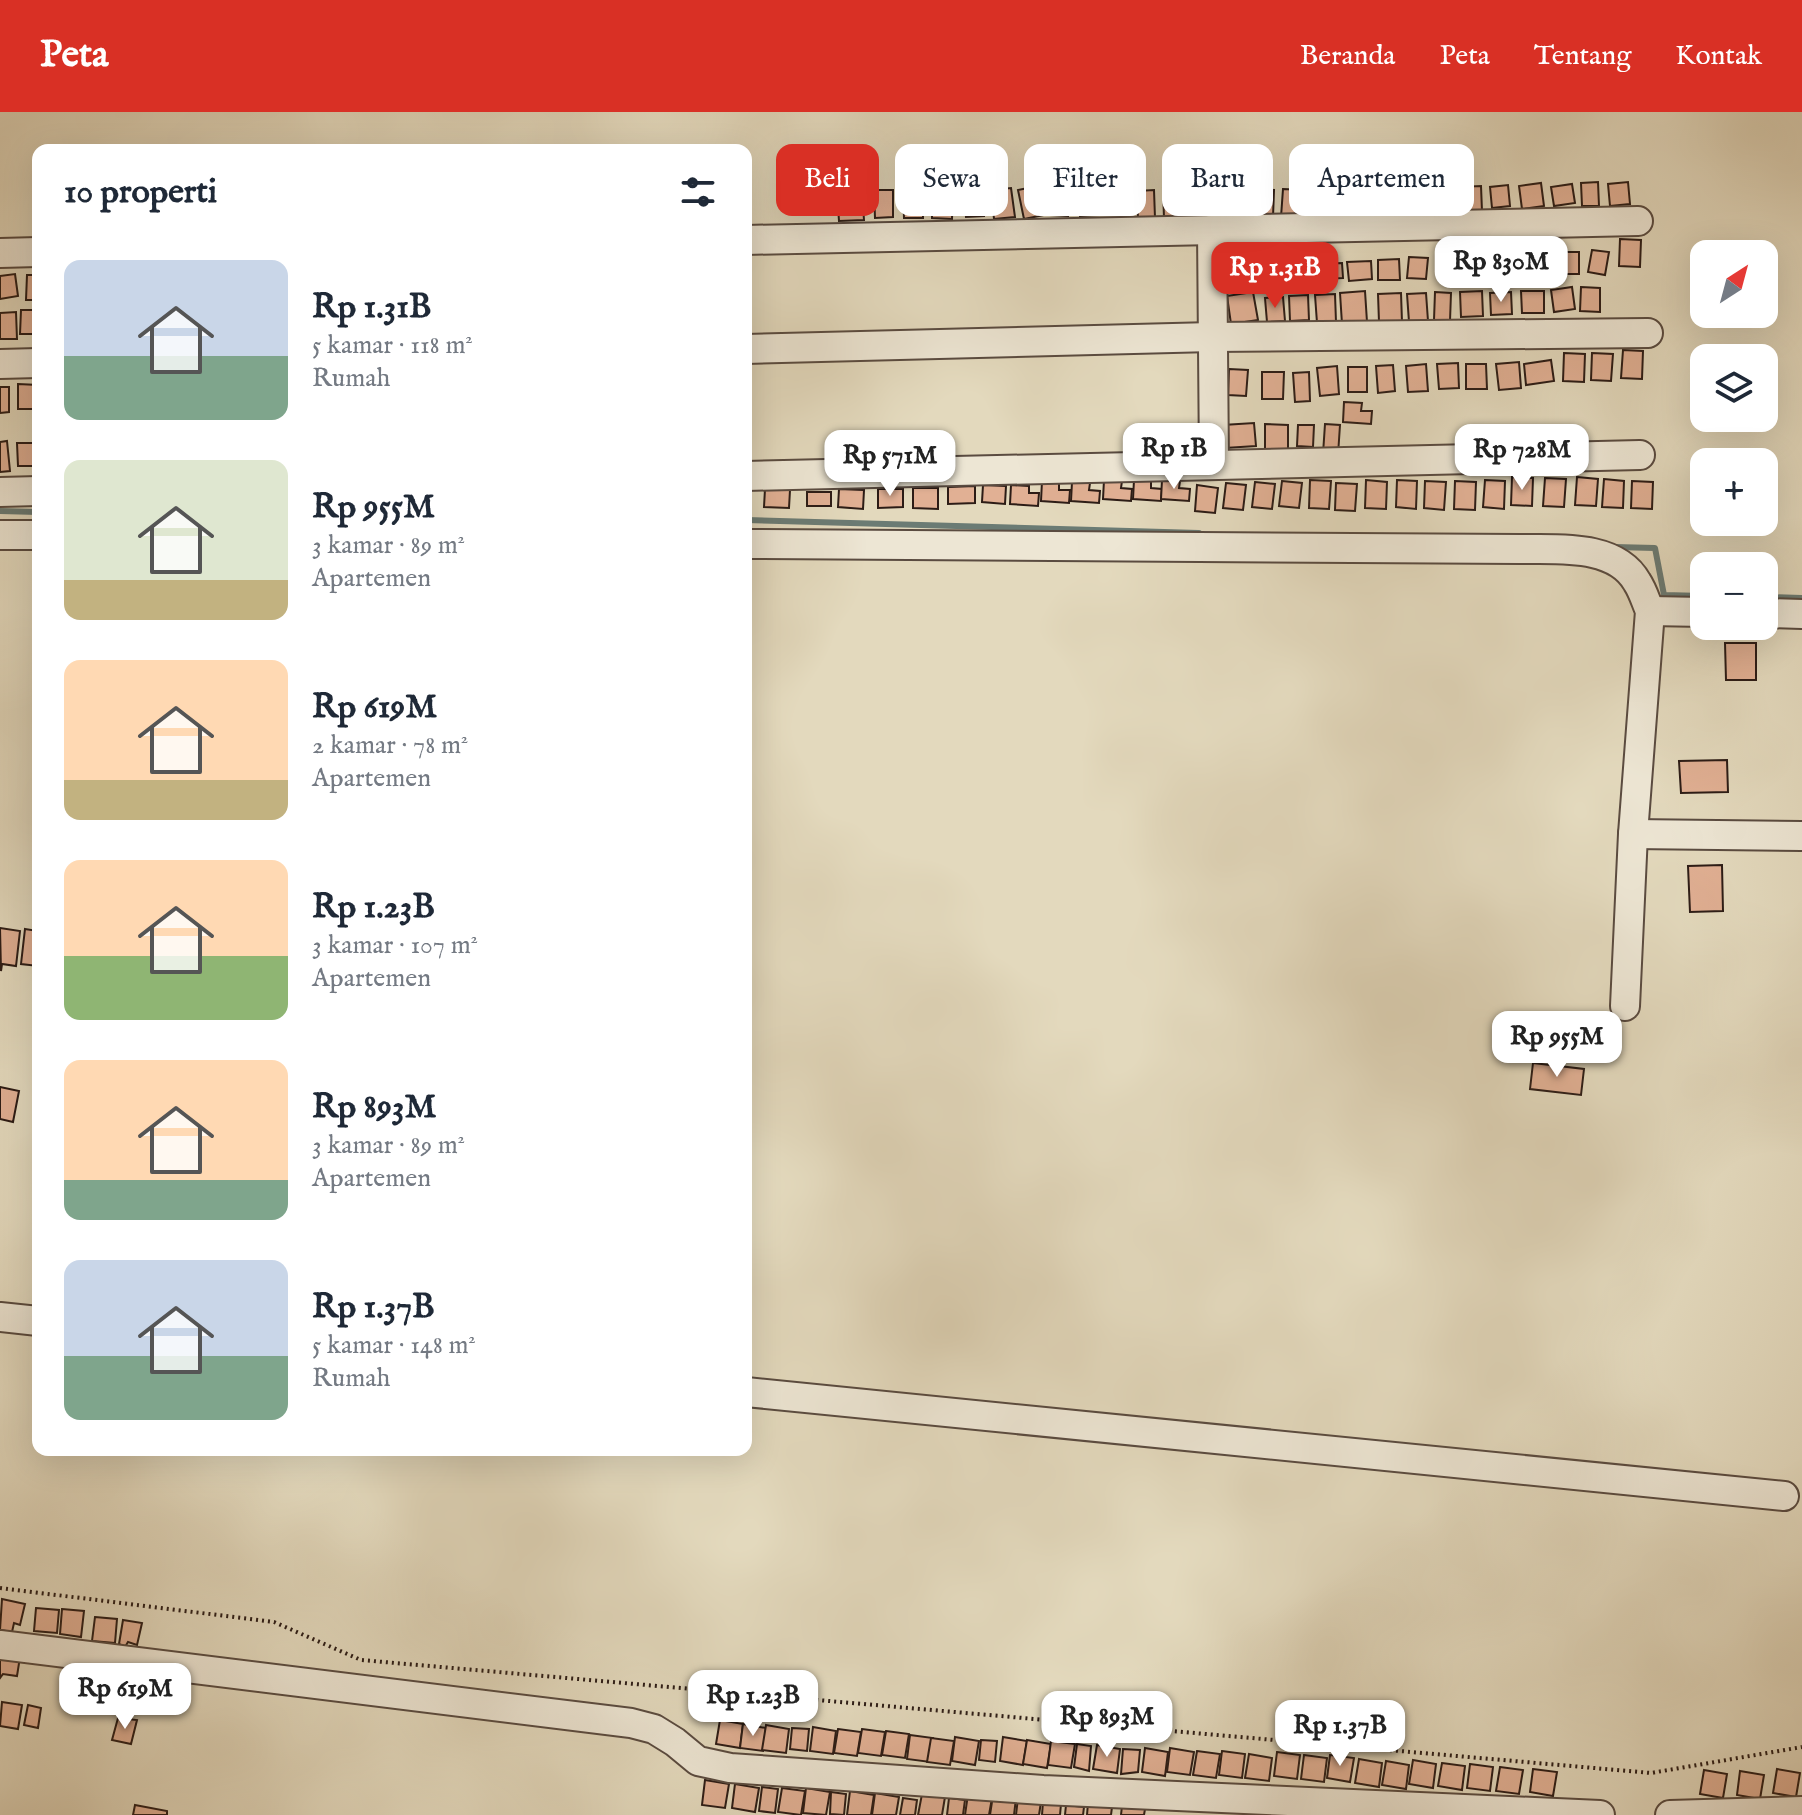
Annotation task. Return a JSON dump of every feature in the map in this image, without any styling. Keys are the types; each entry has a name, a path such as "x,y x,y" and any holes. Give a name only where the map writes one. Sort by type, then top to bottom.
{"street":[{"path":"752,240 1638,221"},
{"path":"1212,230 1214,464"},
{"path":"0,253 32,252"},
{"path":"752,349 1212,337 1648,333"},
{"path":"0,364 32,363"},
{"path":"752,476 1640,455"},
{"path":"0,492 32,491"},
{"path":"0,535 32,535"},
{"path":"752,544 1586,551 1625,567 1637,580 1650,611 1633,834 1625,1006"},
{"path":"1650,611 1690,612"},
{"path":"1778,613 1802,614"},
{"path":"1633,834 1802,836"},
{"path":"0,1317 32,1320"},
{"path":"752,1393 1784,1496"},
{"path":"0,1645 631,1723 654,1729 698,1761 730,1768 1043,1790 1600,1815"},
{"path":"1670,1815 1802,1811"}],"path":[{"path":"0,1588 274,1622 361,1660 735,1694 1651,1773 1802,1747"}],"building":[{"path":"1598,182 1599,206 1582,206 1581,183"},
{"path":"1628,182 1630,204 1610,206 1608,184"},
{"path":"1541,183 1544,206 1522,209 1519,186"},
{"path":"1572,184 1575,203 1554,206 1551,187"},
{"path":"1508,185 1510,206 1492,208 1490,187"},
{"path":"1474,186 1481,186 1482,211 1474,211"},
{"path":"1008,188 1011,188 1015,217 994,219 994,216 1008,216"},
{"path":"1024,189 1024,216 1039,216 1024,219 1018,190"},
{"path":"1283,189 1289,189 1289,216 1301,218 1281,217"},
{"path":"879,190 893,190 893,217 875,218 879,216"},
{"path":"1146,190 1154,190 1155,218 1138,219 1138,216 1146,216"},
{"path":"839,216 864,216 864,220 839,221"},
{"path":"932,216 952,216 952,219"},
{"path":"1620,239 1641,240 1640,267 1619,266"},
{"path":"1592,250 1609,252 1605,275 1588,272"},
{"path":"1560,252 1579,252 1579,274 1561,274"},
{"path":"1527,253 1549,253 1549,274 1527,274"},
{"path":"1458,255 1460,279 1440,281 1437,257"},
{"path":"1519,255 1521,274 1500,276 1498,257"},
{"path":"1251,257 1253,280 1222,284 1219,260"},
{"path":"1409,257 1428,258 1426,279 1407,278"},
{"path":"1470,258 1491,259 1490,277 1469,276"},
{"path":"1261,259 1281,260 1280,284 1260,284"},
{"path":"1399,259 1400,280 1378,280 1378,260"},
{"path":"1309,260 1311,283 1290,285 1288,262"},
{"path":"1371,261 1372,279 1349,281 1347,262"},
{"path":"1342,263 1343,278 1317,279 1316,264"},
{"path":"15,274 18,296 0,299 0,276"},
{"path":"27,275 32,275 32,300 26,300"},
{"path":"1572,287 1575,309 1554,312 1551,290"},
{"path":"1581,287 1600,288 1600,312 1580,311"},
{"path":"1365,291 1367,322 1342,324 1340,293"},
{"path":"1482,291 1483,316 1461,317 1460,292"},
{"path":"1521,291 1544,291 1544,313 1522,313"},
{"path":"1253,292 1258,320 1231,324 1227,296"},
{"path":"1435,292 1451,293 1450,321 1434,320"},
{"path":"1511,292 1512,314 1491,315 1490,293"},
{"path":"1401,293 1402,322 1379,322 1378,294"},
{"path":"1426,293 1428,321 1409,322 1407,294"},
{"path":"1335,294 1336,322 1317,323 1315,295"},
{"path":"1308,295 1309,320 1290,321 1289,296"},
{"path":"1283,297 1285,321 1267,322 1265,298"},
{"path":"21,310 32,310 32,334 20,334"},
{"path":"16,312 17,339 0,339 0,313"},
{"path":"1623,350 1643,351 1642,379 1621,378"},
{"path":"1564,353 1585,354 1584,382 1563,381"},
{"path":"1592,353 1613,354 1611,381 1591,380"},
{"path":"1551,360 1554,381 1526,385 1524,364"},
{"path":"1519,362 1521,388 1499,390 1496,364"},
{"path":"1458,363 1459,388 1439,389 1437,364"},
{"path":"1426,364 1428,391 1408,392 1406,366"},
{"path":"1466,364 1486,364 1487,389 1466,389"},
{"path":"1393,365 1395,391 1378,393 1376,366"},
{"path":"1337,366 1339,394 1320,396 1317,368"},
{"path":"1348,367 1367,367 1367,392 1348,392"},
{"path":"1229,369 1248,370 1246,396 1228,395"},
{"path":"1262,372 1284,372 1283,399 1262,399"},
{"path":"1309,372 1310,401 1295,402 1293,373"},
{"path":"18,384 32,385 32,409 18,409"},
{"path":"0,387 9,387 9,412 0,413"},
{"path":"1344,402 1362,403 1361,411 1372,411 1371,424 1343,422"},
{"path":"1254,423 1256,446 1225,448 1223,425"},
{"path":"1265,424 1288,425 1288,450 1265,450"},
{"path":"1325,424 1340,425 1338,455 1323,454"},
{"path":"1298,425 1314,425 1313,447 1297,446"},
{"path":"7,441 10,471 0,472 0,442"},
{"path":"17,443 32,443 32,466 18,466"},
{"path":"1512,477 1533,478 1532,506 1511,505"},
{"path":"1577,477 1598,479 1596,506 1575,505"},
{"path":"1545,478 1566,479 1564,507 1543,506"},
{"path":"1604,479 1624,481 1623,508 1602,507"},
{"path":"1104,480 1122,481 1121,488 1132,489 1131,501 1103,499"},
{"path":"1134,480 1151,481 1151,488 1162,489 1161,501 1133,499"},
{"path":"1162,480 1180,481 1179,488 1190,489 1189,501 1161,499"},
{"path":"1310,480 1331,481 1329,509 1309,508"},
{"path":"1366,480 1387,482 1386,509 1365,508"},
{"path":"1397,480 1417,481 1416,509 1396,507"},
{"path":"1485,480 1505,481 1504,509 1483,507"},
{"path":"1042,481 1059,482 1059,490 1070,490 1069,503 1041,501"},
{"path":"1282,481 1302,483 1299,508 1279,506"},
{"path":"1425,481 1446,482 1444,510 1424,508"},
{"path":"1455,481 1476,482 1475,510 1454,509"},
{"path":"1632,481 1653,482 1652,509 1631,508"},
{"path":"1072,482 1090,483 1089,490 1100,491 1099,503 1071,501"},
{"path":"1255,482 1275,484 1272,509 1252,507"},
{"path":"1226,483 1246,485 1243,510 1223,508"},
{"path":"1336,483 1357,484 1355,511 1335,510"},
{"path":"983,485 1006,486 1005,504 982,502"},
{"path":"1011,485 1029,486 1029,493 1039,493 1038,506 1010,504"},
{"path":"1197,485 1218,488 1215,513 1195,511"},
{"path":"975,486 975,503 948,504 948,487"},
{"path":"913,488 938,488 938,509 913,508"},
{"path":"765,489 790,490 789,508 764,507"},
{"path":"839,489 864,490 863,509 838,507"},
{"path":"878,489 903,489 903,507 878,508"},
{"path":"807,492 831,492 831,506 807,506"},
{"path":"1725,643 1756,643 1756,680 1726,680"},
{"path":"1727,760 1728,792 1681,793 1679,761"},
{"path":"1722,865 1723,911 1690,912 1688,866"},
{"path":"0,928 20,931 16,966 2,964 1,971"},
{"path":"25,929 32,930 32,965 21,964"},
{"path":"1533,1063 1584,1069 1581,1095 1530,1089"},
{"path":"0,1087 19,1091 13,1122 0,1119"},
{"path":"2,1599 25,1604 20,1625 14,1623 12,1632 0,1630"},
{"path":"36,1608 59,1610 57,1633 34,1631"},
{"path":"62,1609 84,1611 81,1637 60,1634"},
{"path":"95,1617 117,1619 115,1643 92,1641"},
{"path":"123,1620 142,1623 137,1645 128,1642 125,1647 119,1644"},
{"path":"0,1657 20,1657 17,1676 3,1674 0,1678"},
{"path":"2,1702 22,1705 18,1729 0,1726"},
{"path":"28,1705 41,1708 38,1728 24,1725"},
{"path":"118,1718 137,1720 131,1744 112,1740"},
{"path":"720,1720 743,1724 740,1748 716,1744"},
{"path":"743,1724 766,1728 763,1751 740,1748"},
{"path":"766,1725 789,1729 786,1753 762,1750"},
{"path":"813,1727 836,1731 833,1754 810,1751"},
{"path":"792,1728 809,1729 807,1751 790,1749"},
{"path":"838,1729 861,1732 857,1756 834,1753"},
{"path":"862,1729 885,1732 881,1756 858,1753"},
{"path":"886,1731 909,1734 905,1758 882,1755"},
{"path":"910,1735 933,1738 930,1762 907,1759"},
{"path":"955,1737 979,1741 975,1765 952,1761"},
{"path":"1003,1737 1027,1741 1023,1765 1000,1761"},
{"path":"931,1738 954,1741 950,1765 927,1762"},
{"path":"981,1740 997,1741 995,1762 979,1760"},
{"path":"1027,1740 1051,1744 1047,1768 1023,1764"},
{"path":"1051,1741 1075,1744 1071,1768 1048,1765"},
{"path":"1077,1744 1091,1746 1089,1771 1074,1767"},
{"path":"1097,1745 1120,1749 1117,1773 1093,1769"},
{"path":"1145,1748 1168,1752 1165,1776 1142,1772"},
{"path":"1170,1748 1194,1752 1190,1775 1167,1772"},
{"path":"1123,1749 1140,1750 1138,1772 1121,1774"},
{"path":"1197,1751 1220,1754 1216,1778 1193,1775"},
{"path":"1222,1751 1245,1754 1242,1778 1219,1775"},
{"path":"1277,1752 1300,1755 1297,1779 1274,1776"},
{"path":"1249,1754 1272,1758 1269,1781 1245,1778"},
{"path":"1304,1755 1327,1758 1324,1782 1301,1779"},
{"path":"1330,1755 1354,1758 1350,1782 1327,1778"},
{"path":"1359,1759 1382,1763 1379,1787 1355,1783"},
{"path":"1413,1760 1436,1764 1433,1788 1409,1784"},
{"path":"1386,1761 1409,1765 1406,1789 1382,1785"},
{"path":"1442,1763 1465,1766 1462,1790 1438,1786"},
{"path":"1470,1764 1493,1767 1490,1791 1467,1788"},
{"path":"1500,1767 1523,1770 1519,1794 1496,1791"},
{"path":"1533,1769 1557,1772 1553,1796 1530,1792"},
{"path":"1777,1769 1800,1773 1796,1797 1773,1793"},
{"path":"1704,1770 1727,1774 1723,1798 1700,1794"},
{"path":"1740,1771 1764,1775 1760,1799 1737,1795"},
{"path":"705,1780 729,1784 725,1808 702,1805"},
{"path":"735,1784 759,1788 755,1812 732,1808"},
{"path":"762,1787 778,1789 775,1813 759,1811"},
{"path":"782,1788 805,1791 801,1815 778,1812"},
{"path":"806,1788 830,1792 826,1815 803,1813"},
{"path":"850,1791 874,1795 871,1815 847,1815"},
{"path":"831,1792 846,1794 844,1815 830,1814"},
{"path":"875,1793 899,1797 896,1815 872,1815"},
{"path":"922,1794 945,1797 942,1815 918,1815"},
{"path":"968,1794 992,1798 989,1815 965,1815"},
{"path":"993,1795 1016,1798 1014,1815 990,1815"},
{"path":"903,1798 917,1800 915,1815 900,1815"},
{"path":"949,1798 965,1800 963,1815 947,1815"},
{"path":"1018,1798 1041,1802 1039,1815 1016,1815"},
{"path":"1043,1802 1061,1804 1060,1815 1042,1815"},
{"path":"1088,1803 1112,1807 1111,1815 1087,1815"},
{"path":"135,1805 167,1811 167,1815 133,1815"},
{"path":"1066,1805 1084,1807 1083,1815 1065,1815"},
{"path":"1122,1806 1145,1809 1144,1815 1121,1815"}],"waterway":[{"path":"0,511 32,512"},
{"path":"752,520 1199,533"},
{"path":"1614,547 1655,548 1664,595 1690,596"},
{"path":"1778,597 1802,598"}]}
